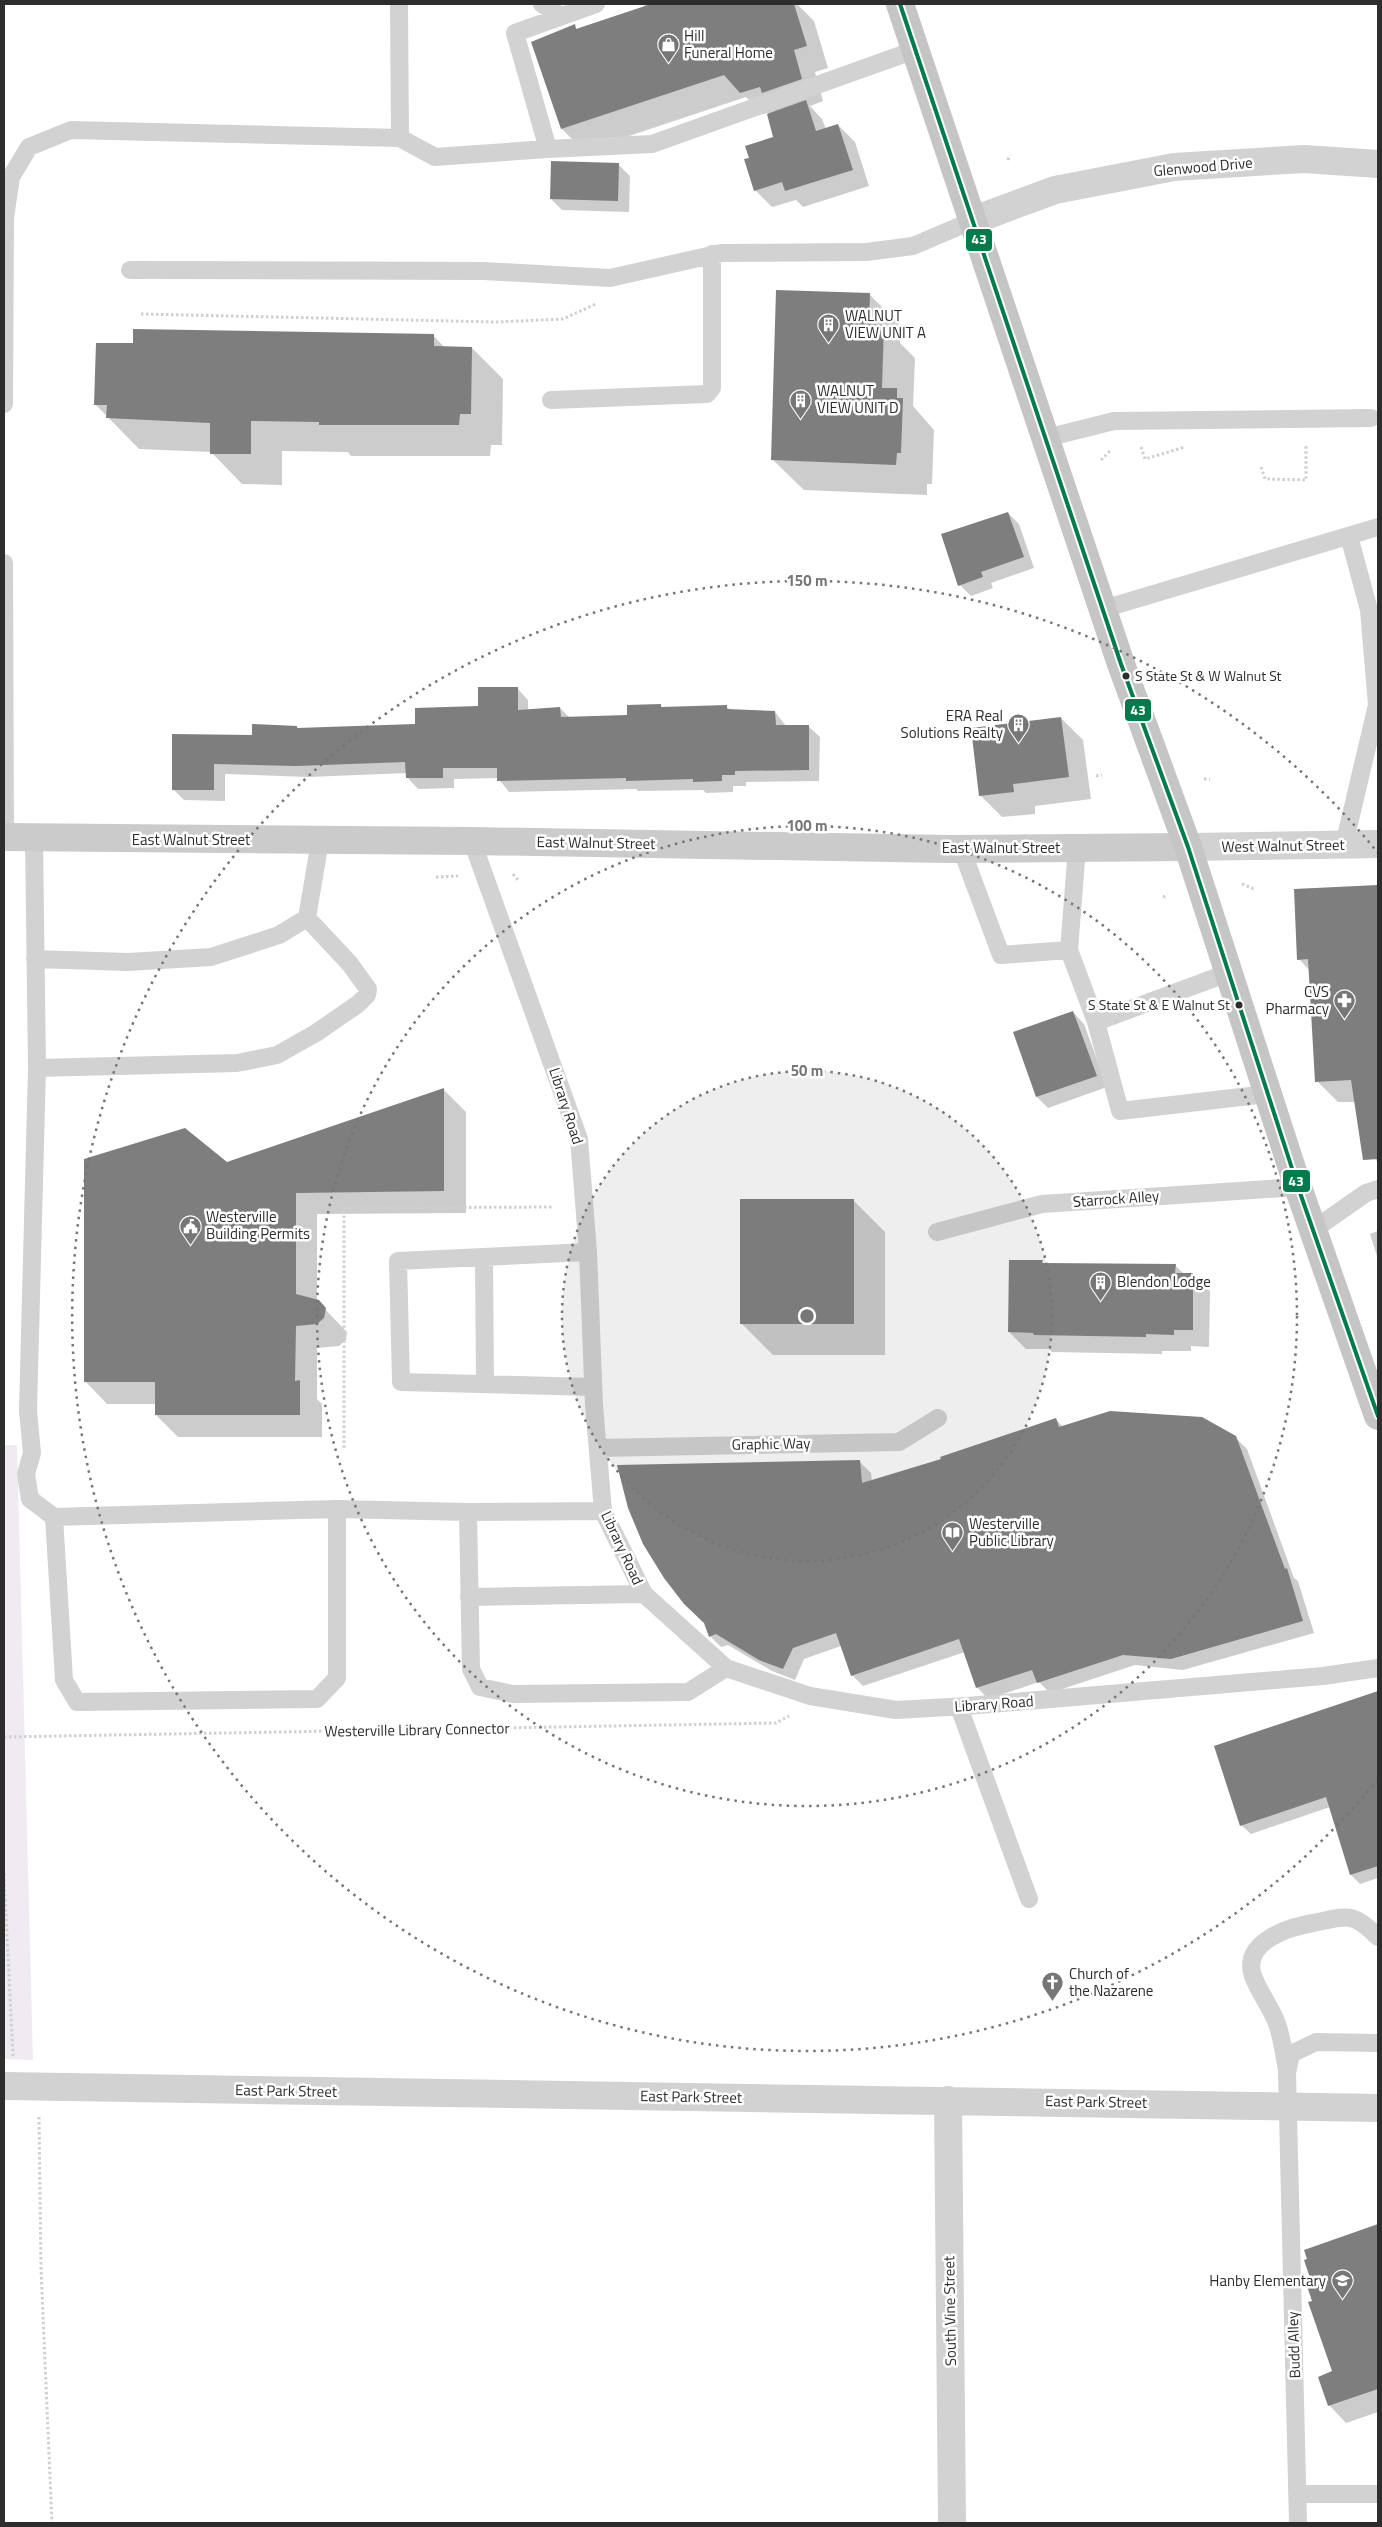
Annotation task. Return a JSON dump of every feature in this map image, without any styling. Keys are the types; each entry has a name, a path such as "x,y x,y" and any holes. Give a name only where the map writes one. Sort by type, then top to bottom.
{"main road":[{"path":"900,4 1103,609 1188,847 1298,1187 1378,1416"},
{"name":"East Walnut Street","path":"4,837 961,848 1188,847"}],"street":[{"name":"Glenwood Drive","path":"974,220 1055,190 1174,167 1304,159 1378,164"},
{"name":"West Walnut Street","path":"1188,847 1378,844"},
{"name":"East Park Street","path":"9,2086 1378,2108"},
{"name":"South Vine Street","path":"948,2100 952,2523"}],"lane":[{"path":"399,4 400,138"},
{"path":"542,4 561,16"},
{"path":"548,149 515,32 596,4"},
{"path":"4,404 5,218 11,177 29,147 71,130 400,138 435,157 652,144 915,50"},
{"path":"130,270 484,271 610,278 712,254 866,252 912,246 974,220"},
{"path":"551,400 707,394 712,388 712,254"},
{"path":"1046,438 1114,421 1372,418"},
{"path":"1103,609 1378,527"},
{"path":"1344,845 1377,705 1369,610 1349,536"},
{"path":"4,563 4,837"},
{"path":"34,838 37,1068 28,1412 32,1453 26,1474 30,1498 54,1517 337,1509 468,1512 603,1511"},
{"path":"35,959 128,962 211,958 279,935 307,918 320,841"},
{"name":"Library Road","path":"472,841 579,1139 588,1252 594,1387 603,1511 644,1594 726,1668 810,1696 896,1710 959,1707 1323,1676 1378,1668"},
{"path":"961,848 1001,955 1069,950"},
{"path":"1077,848 1069,950 1096,1022 1120,1111 1267,1094"},
{"path":"37,1068 238,1063 277,1055 316,1033 358,1004 367,994 368,989 350,964 307,918"},
{"path":"1096,1022 1228,973"},
{"name":"Starrock Alley","path":"937,1232 1042,1204 1298,1187"},
{"path":"1313,1230 1366,1193 1378,1189"},
{"path":"588,1252 398,1261 400,1382 594,1387"},
{"path":"484,1257 485,1384"},
{"name":"Graphic Way","path":"598,1448 899,1442 938,1418"},
{"path":"54,1517 64,1680 77,1702 317,1699 337,1678 337,1509"},
{"path":"468,1512 471,1669 480,1687 513,1694 688,1692 726,1668"},
{"path":"470,1597 644,1594"},
{"path":"959,1707 1029,1899"},
{"path":"1287,2073 1276,2022 1253,1975 1253,1958 1259,1946 1279,1933 1302,1925 1343,1917 1361,1920 1378,1937"},
{"path":"1287,2073 1291,2054 1316,2042 1378,2043"},
{"name":"Budd Alley","path":"1287,2073 1298,2523"},
{"path":"1298,2494 1378,2494"}],"path":[{"path":"1008,160 1010,155"},
{"path":"141,314 496,322 563,319 598,303"},
{"path":"1262,467 1265,479 1306,480 1306,442 1297,441"},
{"path":"1139,443 1145,459 1192,446"},
{"path":"1102,460 1110,451 1117,449"},
{"path":"1096,776 1102,775"},
{"path":"1204,779 1210,779"},
{"path":"514,874 518,880"},
{"path":"436,876 458,876"},
{"path":"1242,884 1254,889"},
{"path":"1163,897 1168,895"},
{"name":"Westerville Library Connector","path":"4,1738 776,1723 824,1698"},
{"path":"4,1874 9,2086 39,2111 41,2269 52,2523"}],"shaded area":[{"path":"4,1445 17,1445 33,2060 4,2059"}],"building":[{"name":"Hill Funeral Home","path":"651,4 794,4 807,46 794,50 802,79 762,93 760,87 740,93 724,75 561,129 531,42 575,24 576,29"},
{"path":"806,100 816,131 838,124 853,170 785,191 782,182 754,191 744,159 749,158 745,146 773,137 767,114"},
{"path":"551,161 619,163 618,201 550,199"},
{"path":"776,290 870,293 869,324 884,325 882,388 897,388 897,398 903,398 901,453 897,453 896,465 771,460"},
{"path":"133,329 434,334 434,346 472,347 471,414 460,414 459,425 319,425 319,422 251,421 251,454 210,454 210,423 106,418 107,405 94,405 96,343 133,343"},
{"path":"1008,512 1024,557 981,572 983,577 958,586 941,534"},
{"path":"478,687 518,687 518,710 560,707 561,717 627,715 627,705 661,704 661,707 727,705 727,709 775,711 776,725 809,725 809,770 735,771 735,775 722,775 722,781 693,782 693,779 626,781 626,778 497,781 497,768 443,768 443,778 406,778 405,762 296,766 214,764 214,790 172,790 172,734 252,735 252,724 297,726 297,728 415,724 415,708 478,706"},
{"name":"ERA Real Solutions Realty","path":"1061,717 1069,777 1013,784 1014,792 979,796 971,728"},
{"name":"CVS Pharmacy","path":"1378,885 1378,1159 1363,1160 1351,1080 1315,1082 1308,959 1297,960 1294,889"},
{"path":"1073,1011 1097,1076 1036,1097 1013,1032"},
{"name":"Westerville Building Permits","path":"444,1088 444,1191 296,1193 296,1294 319,1300 326,1308 324,1318 317,1324 296,1326 295,1381 300,1380 300,1415 155,1415 155,1382 84,1382 84,1159 185,1128 227,1162"},
{"path":"740,1199 854,1199 854,1324 740,1324"},
{"name":"Blendon Lodge","path":"1009,1260 1043,1260 1042,1263 1176,1264 1175,1273 1193,1273 1193,1330 1174,1330 1174,1335 1146,1334 1146,1337 1034,1335 1033,1333 1008,1332"},
{"name":"Westerville Public Library","path":"1110,1411 1202,1417 1236,1436 1285,1569 1287,1568 1303,1621 1171,1659 1123,1655 1037,1683 1032,1670 976,1688 959,1639 851,1676 836,1633 793,1648 783,1669 759,1660 716,1634 709,1637 704,1623 684,1604 664,1578 643,1544 628,1508 617,1465 860,1460 862,1483 941,1459 940,1457 1056,1418 1059,1427"},
{"path":"1378,1691 1378,1866 1350,1875 1326,1797 1240,1826 1214,1746"},
{"path":"1378,2224 1378,2389 1328,2406 1318,2377 1332,2371 1308,2302 1312,2301 1306,2283 1311,2281 1304,2260 1307,2259 1304,2250"}],"transit line":[{"name":"43","path":"900,4 1121,664 1188,847 1298,1187 1378,1416"}],"place":[{"name":"Hill Funeral Home","path":"668,64"},
{"name":"WALNUT VIEW UNIT A","path":"829,344"},
{"name":"WALNUT VIEW UNIT D","path":"801,419"},
{"name":"S State St & W Walnut St","path":"1126,676"},
{"name":"ERA Real Solutions Realty","path":"1019,744"},
{"name":"S State St & E Walnut St","path":"1239,1005"},
{"name":"CVS Pharmacy","path":"1345,1020"},
{"name":"Westerville Building Permits","path":"190,1245"},
{"name":"Blendon Lodge","path":"1101,1301"},
{"name":"Westerville Public Library","path":"953,1552"},
{"name":"Church of the Nazarene","path":"1053,2002"},
{"name":"Hanby Elementary","path":"1342,2300"}]}
